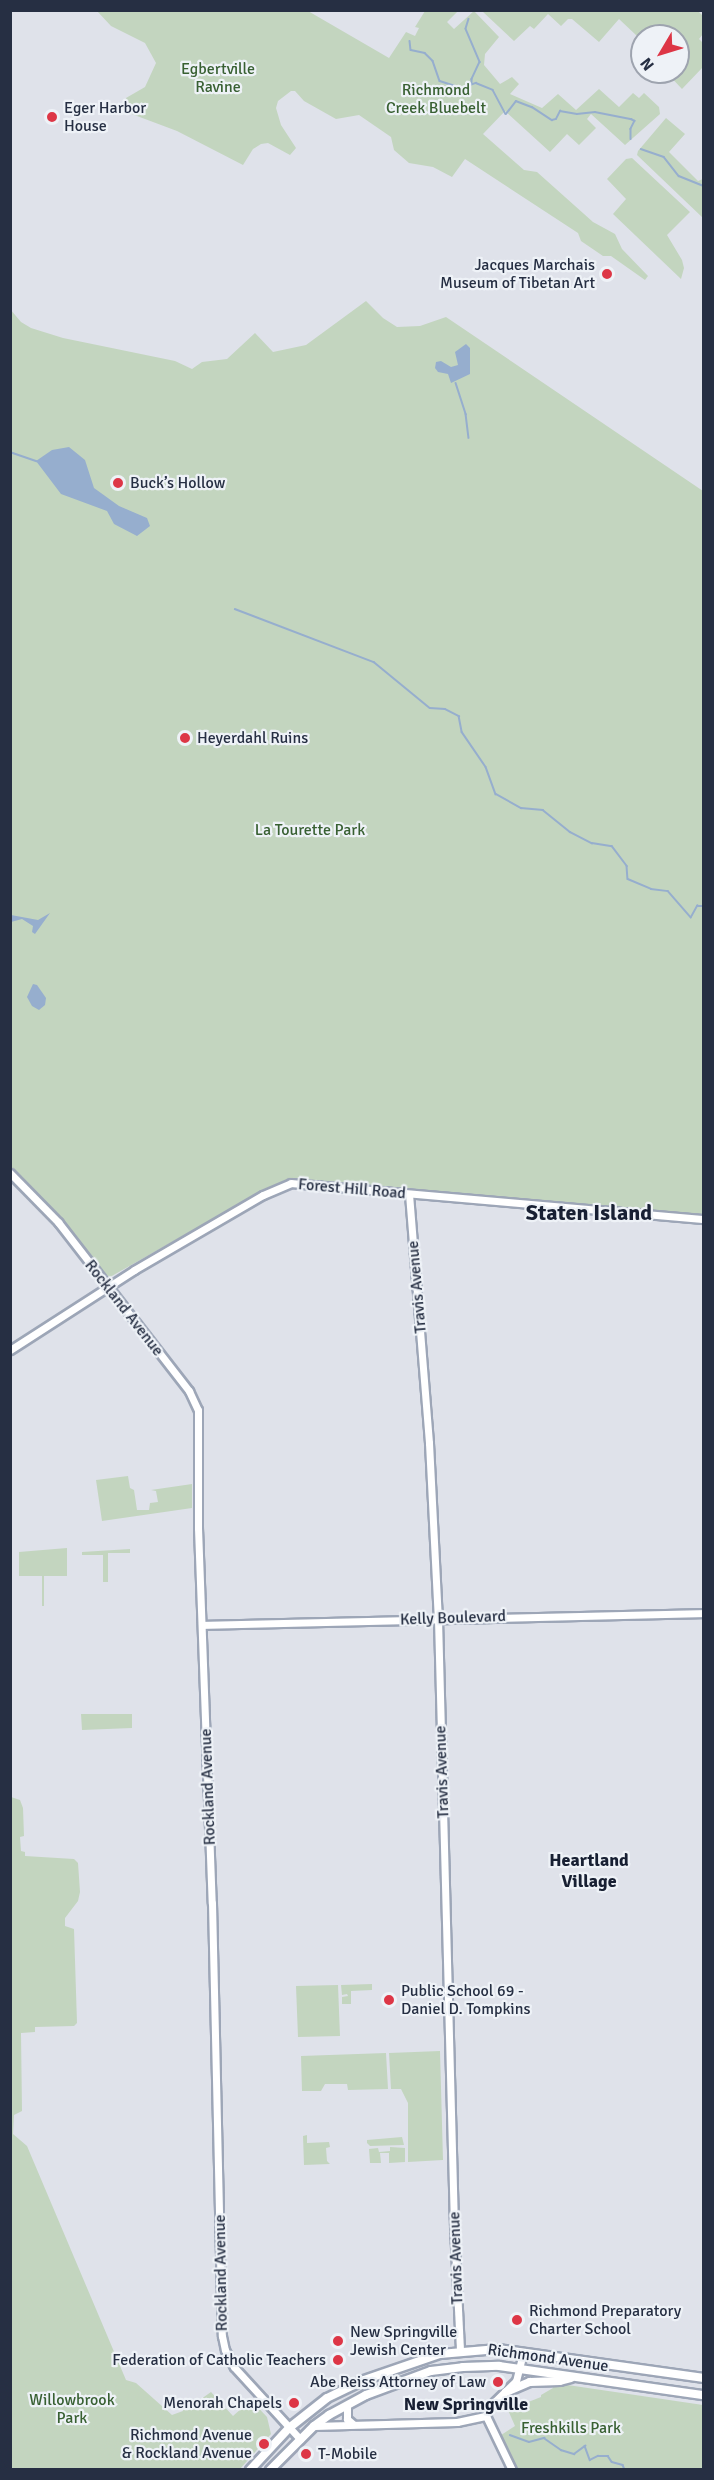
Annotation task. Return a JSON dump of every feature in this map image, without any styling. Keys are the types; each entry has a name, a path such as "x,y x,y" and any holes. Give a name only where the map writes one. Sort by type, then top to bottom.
{"main road":[{"name":"Richmond Avenue","path":"250,2469 289,2428 311,2409 340,2390 418,2359 460,2351 498,2349 704,2378"},
{"name":"Richmond Avenue","path":"270,2469 314,2426 346,2405 432,2371 480,2366 521,2369 704,2395"},
{"path":"506,2392 530,2382 560,2381 575,2376"}],"street":[{"name":"Rockland Avenue","path":"10,1173 58,1222 189,1391 197,1406 222,2336 234,2367 300,2439"},
{"name":"Forest Hill Road","path":"10,1350 107,1286 288,1184 299,1182 409,1194 704,1219"},
{"name":"Travis Avenue","path":"409,1194 429,1443 438,1619 460,2351"},
{"name":"Kelly Boulevard","path":"202,1625 704,1613"},
{"path":"512,2469 488,2427 486,2416 489,2408 516,2381 521,2369 523,2353"},
{"path":"346,2405 348,2421 356,2424"},
{"path":"314,2426 457,2422 486,2416"}],"green space":[{"name":"Richmond Creek Bluebelt","path":"97,11 308,11 389,58 406,32 415,36 419,28 415,27 425,11 458,11 447,22 454,29 474,11 499,37 485,54 484,65 500,84 512,77 519,84 510,94 542,108 558,94 576,110 599,89 619,107 633,93 639,98 644,93 659,107 660,114 625,145 591,114 587,119 596,128 579,145 567,134 550,152 505,111 483,134 524,170 537,172 593,222 615,234 622,249 648,276 645,280 611,256 603,256 581,241 578,233 465,159 452,177 433,167 409,163 394,150 391,137 359,115 336,119 304,101 295,91 291,91 278,101 276,108 281,125 296,148 290,155 268,143 261,144 253,149 243,165 177,131 129,113 126,98 145,87 156,63 145,43 111,26"},
{"name":"Richmond Creek Bluebelt","path":"482,11 698,11 703,16 703,34 699,39 703,43 703,67 690,81 690,24 630,24 630,29 619,19 599,42 572,19 568,19 561,26 548,14 534,29 530,26 514,41"},
{"name":"Richmond Creek Bluebelt","path":"677,84 687,84 682,89"},
{"path":"666,118 685,134 669,152 698,181 703,179 703,218 637,155"},
{"path":"632,158 690,212 667,235 682,260 684,268 681,279 613,214 626,199 607,179 626,159"},
{"name":"La Tourette Park","path":"366,301 383,318 397,327 420,326 446,317 703,491 703,1216 296,1179 262,1191 110,1277 99,1270 60,1218 11,1168 10,309 21,322 31,328 63,338 175,361 192,369 202,362 227,359 255,333 273,352 306,345"},
{"path":"128,1476 130,1488 134,1490 137,1510 149,1510 150,1503 158,1502 156,1491 151,1490 192,1484 192,1508 102,1521 96,1480"},
{"path":"67,1548 67,1576 44,1576 44,1606 42,1606 42,1576 19,1576 19,1552"},
{"path":"130,1549 130,1553 108,1553 108,1582 103,1582 103,1555 82,1555 82,1552"},
{"path":"81,1714 132,1714 132,1728 82,1730"},
{"name":"Willowbrook Park","path":"11,1797 20,1800 23,1808 24,1836 20,1837 21,1851 25,1852 25,1856 74,1859 78,1863 80,1892 78,1901 65,1918 65,1926 74,1929 77,2023 74,2026 35,2027 35,2032 21,2033 22,2111 14,2115 13,2134 27,2146 126,2380 136,2383 172,2415 183,2411 184,2405 190,2399 201,2399 211,2392 233,2416 251,2400 267,2417 271,2434 240,2469 11,2469"},
{"path":"372,1984 372,1990 351,1991 351,2004 342,2004 342,1997 348,1996 347,1994 342,1995 341,1985"},
{"path":"338,1985 340,2036 298,2037 296,1986"},
{"path":"440,2051 443,2160 408,2162 408,2103 401,2089 391,2089 389,2053"},
{"path":"386,2053 388,2089 348,2090 347,2084 325,2084 321,2091 302,2091 301,2056"},
{"path":"307,2135 307,2143 329,2142 330,2147 326,2148 327,2161 330,2164 304,2165 303,2136"},
{"path":"402,2137 404,2145 370,2146 367,2143 367,2140"},
{"path":"390,2147 405,2148 405,2162 389,2163 389,2153 380,2153 381,2163 370,2163 369,2149 378,2148 379,2152 390,2151"},
{"name":"Freshkills Park","path":"554,2383 703,2405 703,2469 515,2469 498,2437 515,2426 508,2410 541,2397 553,2388"}],"water":[{"path":"466,344 470,348 470,374 451,383 448,374 438,372 435,368 436,362 441,361 451,367 458,365 455,352"},
{"path":"69,447 85,460 94,488 119,506 147,518 150,526 137,536 114,524 107,511 61,494 36,461 52,450"},
{"path":"50,913 35,934 32,932 33,926 22,919 11,922 11,915 38,920"},
{"path":"33,984 37,985 46,998 45,1005 39,1010 32,1006 27,997"}],"waterway":[{"path":"469,19 466,29 480,62 472,84"},
{"path":"410,41 411,50 425,53 433,61 440,81 462,88 476,83 493,90 506,114 516,101 532,107 552,120 556,119 560,111 577,114 595,112 631,119 635,121 631,129 631,139"},
{"path":"641,149 664,157 679,176 704,186"},
{"path":"456,383 466,414 469,438"},
{"path":"10,452 36,461"},
{"path":"235,609 374,662 430,708 445,709 459,716 462,732 486,767 496,794 521,808 543,810 570,832 592,843 612,846 627,866 628,879 651,889 668,891 691,917 697,906 704,906"},
{"path":"510,2435 529,2442 544,2438 561,2450 574,2454 585,2446 590,2460 598,2456 608,2456 612,2462 623,2465 625,2470"}],"place":[{"name":"Eger Harbor House","path":"52,117"},
{"name":"Jacques Marchais Museum of Tibetan Art","path":"607,274"},
{"name":"Buck’s Hollow","path":"118,483"},
{"name":"Heyerdahl Ruins","path":"185,738"},
{"name":"Public School 69 - Daniel D. Tompkins","path":"389,2000"},
{"name":"Richmond Preparatory Charter School","path":"517,2320"},
{"name":"New Springville Jewish Center","path":"338,2341"},
{"name":"Federation of Catholic Teachers","path":"338,2360"},
{"name":"Abe Reiss Attorney of Law","path":"498,2382"},
{"name":"Menorah Chapels","path":"294,2403"},
{"name":"Richmond Avenue & Rockland Avenue","path":"264,2444"},
{"name":"T-Mobile","path":"306,2454"}],"district":[{"name":"Staten Island","path":"589,1213"},
{"name":"Heartland Village","path":"589,1871"},
{"name":"New Springville","path":"466,2404"}],"park label":[{"name":"Egbertville Ravine","path":"218,78"}]}
